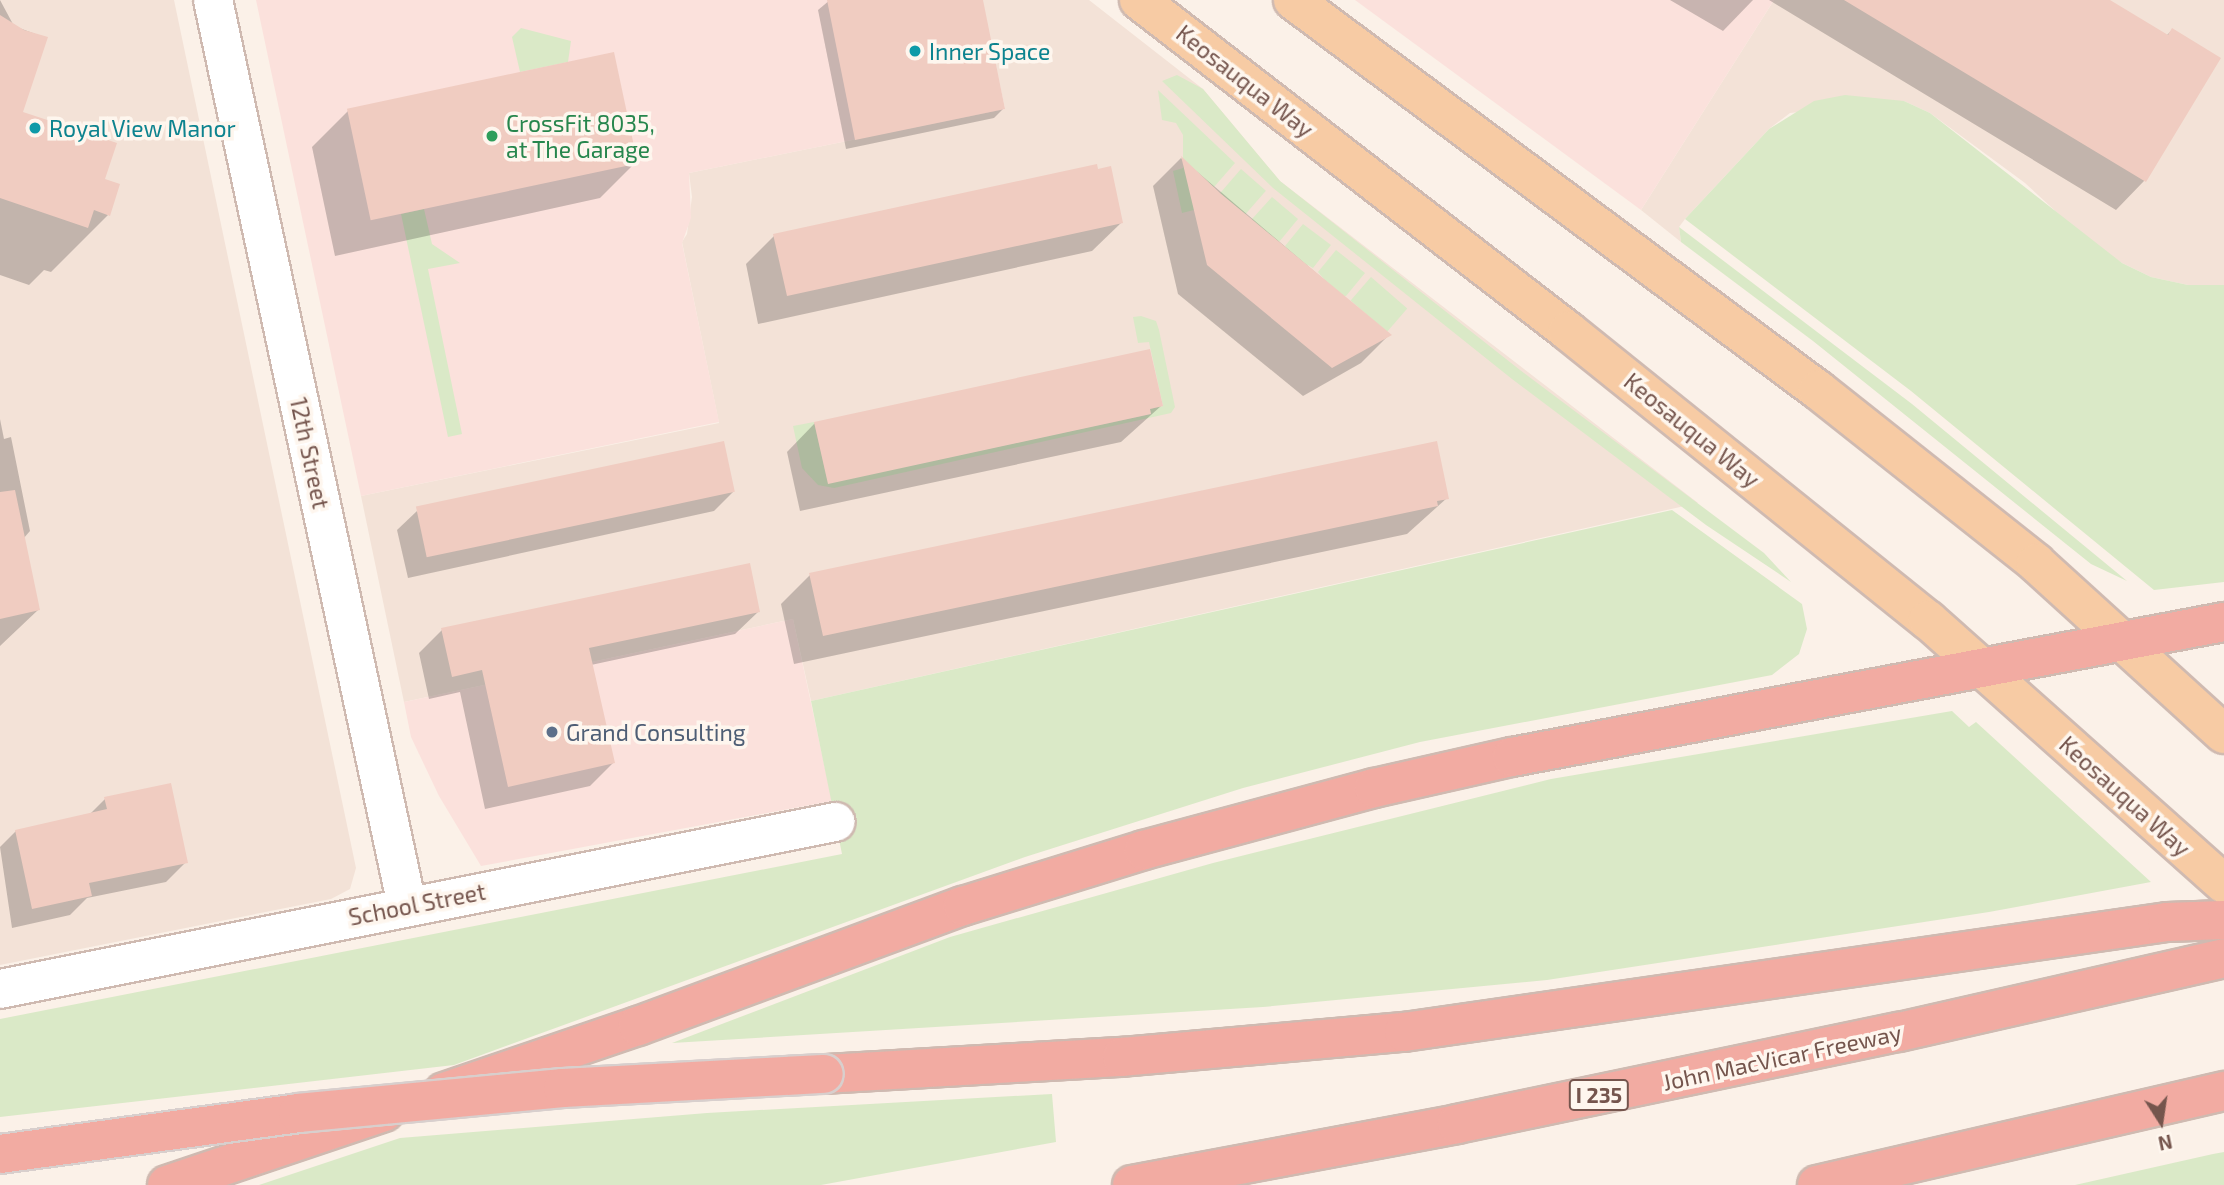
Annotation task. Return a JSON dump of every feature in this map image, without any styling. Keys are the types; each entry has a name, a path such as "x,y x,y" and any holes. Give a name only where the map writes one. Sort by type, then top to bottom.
{"highway":[{"path":"166,1185 638,1026 963,906 1143,850 1374,788 1512,757 2224,622"},
{"path":"0,1154 298,1113 564,1088 1122,1058 1404,1032 2167,922 2224,920"},
{"name":"John MacVicar Freeway","path":"1132,1185 1471,1122 2064,996 2224,958"},
{"path":"1817,1185 2224,1091"}],"main road":[{"name":"Keosauqua Way","path":"1139,0 1578,339 1982,667 2224,884"},
{"path":"1293,0 1818,390 2036,563 2124,640 2224,734"}],"street":[{"name":"12th Street","path":"213,0 407,906"},
{"name":"School Street","path":"0,989 835,822"}],"shaded area":[{"path":"0,0 174,0 356,868 350,889 331,899 0,965"},
{"path":"256,0 982,0 1005,109 689,173 691,218 682,243 719,422 361,496"},
{"path":"982,0 1089,0 1203,89 1280,181 1698,503 811,701 793,619 404,702 361,496 719,423 682,242 687,234 692,197 689,173 1005,109"},
{"path":"1355,0 1774,0 1641,210"},
{"path":"1774,0 2224,0 2224,285 2188,285 2151,277 2122,263 2089,242 2025,183 1930,113 1904,101 1790,113 1769,129 1685,219 1679,227 1681,242 1641,210"},
{"path":"793,619 832,801 481,866 439,796 411,737 404,702"}],"green space":[{"path":"521,28 571,41 568,62 520,72 512,37"},
{"path":"1177,75 1203,89 1280,181 1520,370 1764,553 1791,582 1706,525 1512,379 1273,188 1162,81"},
{"path":"1158,90 1235,163 1214,187 1200,176 1194,210 1182,213 1173,171 1183,168 1183,135 1176,123 1162,120"},
{"path":"1845,95 1904,101 1930,113 2122,263 2151,277 2188,285 2224,285 2224,582 2154,590 1911,391 1685,219 1769,129 1814,101"},
{"path":"1241,169 1266,191 1245,215 1220,193"},
{"path":"1272,197 1298,219 1279,242 1273,243 1252,219"},
{"path":"424,209 432,244 460,263 428,269 462,434 448,437 401,214"},
{"path":"1303,224 1331,245 1313,268 1308,265 1305,269 1285,246"},
{"path":"1679,227 1912,404 2127,581 2091,564 1813,341 1681,242"},
{"path":"1336,250 1365,273 1346,296 1338,296 1318,272"},
{"path":"1371,277 1407,308 1387,332 1351,300"},
{"path":"1141,316 1156,321 1159,330 1175,407 1171,413 834,488 818,485 802,468 793,426 814,422 828,483 1151,414 1150,409 1163,406 1149,342 1138,343 1133,317"},
{"path":"1672,510 1802,604 1807,629 1799,654 1772,675 1420,742 1243,788 1025,857 454,1065 0,1117 0,1019 842,854 811,701"},
{"path":"1952,711 1969,727 1976,722 2151,882 1989,912 1547,980 1263,1007 672,1043 950,937 1213,863 1551,779"},
{"path":"1052,1094 1056,1142 821,1185 259,1185 400,1138 707,1113"},
{"path":"2224,1152 2224,1185 2075,1185 2213,1154"}],"building":[{"name":"Inner Space","path":"827,0 983,0 1005,109 855,140"},
{"path":"1844,0 2110,0 2168,35 2172,28 2221,58 2146,182"},
{"name":"Royal View Manor","path":"0,15 24,30 48,37 23,112 117,143 105,179 120,184 110,216 94,210 88,228 0,198"},
{"name":"CrossFit 8035, at The Garage","path":"614,52 638,164 371,220 347,109"},
{"path":"1181,156 1220,193 1392,335 1332,368 1207,265"},
{"path":"1097,164 1098,169 1111,166 1123,223 787,296 773,234"},
{"path":"1150,349 1163,406 1150,409 1151,414 828,484 814,422"},
{"path":"724,441 735,492 427,557 416,506"},
{"path":"1437,441 1449,499 1437,501 1438,506 823,636 809,573"},
{"path":"15,490 40,610 0,619 0,492"},
{"path":"750,563 760,612 589,648 615,763 508,787 482,670 452,677 441,628"},
{"path":"171,783 188,863 89,883 92,896 32,909 15,830 107,809 104,797"}],"place":[{"name":"Inner Space","path":"915,51"},
{"name":"Royal View Manor","path":"35,128"},
{"name":"CrossFit 8035, at The Garage","path":"492,136"},
{"name":"Grand Consulting","path":"552,732"}]}
